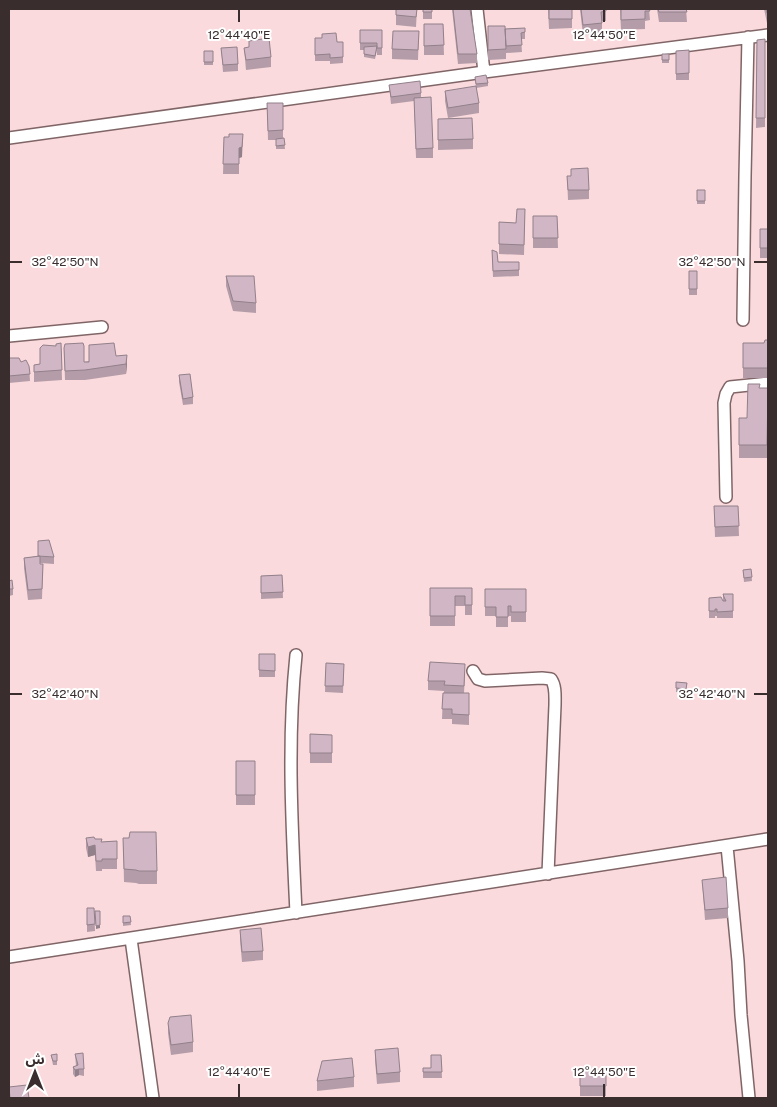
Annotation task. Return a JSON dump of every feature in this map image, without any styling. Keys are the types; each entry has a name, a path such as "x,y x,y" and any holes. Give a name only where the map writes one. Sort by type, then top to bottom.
{"street":[{"path":"477,9 484,72"},
{"path":"9,138 768,34"},
{"path":"743,320 748,37"},
{"path":"9,336 102,327"},
{"path":"726,497 724,403 726,394 730,387 768,383"},
{"path":"296,655 292,720 292,819 296,913"},
{"path":"473,671 478,679 485,681 542,678 551,679 554,683 555,705 548,874"},
{"path":"9,957 768,839"},
{"path":"727,846 738,953 741,1015 749,1098"},
{"path":"131,939 154,1098"}],"building":[{"path":"396,9 417,9 416,17 396,15"},
{"path":"423,9 432,9 432,12 423,12"},
{"path":"453,9 470,9 477,54 458,54"},
{"path":"549,9 572,9 572,19 549,19"},
{"path":"581,9 606,9 606,11 601,12 602,23 583,25"},
{"path":"621,9 649,9 650,11 645,11 645,19 621,20"},
{"path":"658,9 686,9 687,12 659,12"},
{"path":"424,24 443,24 444,45 424,46"},
{"path":"488,26 505,26 506,49 488,50"},
{"path":"525,28 525,32 521,33 522,45 506,46 505,29"},
{"path":"360,30 382,30 382,48 377,48 377,43 360,43"},
{"path":"393,31 419,31 418,50 392,49"},
{"path":"336,33 337,42 343,42 343,57 330,58 330,54 315,55 315,38 322,38 322,34"},
{"path":"269,38 271,57 246,60 244,48 249,47 249,41"},
{"path":"765,39 765,118 756,118 757,40"},
{"path":"377,46 375,56 364,54 364,47"},
{"path":"237,47 238,64 223,65 221,48"},
{"path":"689,50 689,73 676,74 676,51"},
{"path":"204,51 213,51 213,62 204,62"},
{"path":"662,54 669,54 669,60 662,60"},
{"path":"486,75 488,83 476,84 475,77"},
{"path":"420,81 421,93 391,97 389,85"},
{"path":"476,86 479,103 448,108 445,91"},
{"path":"431,97 433,148 416,149 414,98"},
{"path":"267,103 283,103 283,130 268,131"},
{"path":"472,118 473,139 438,140 438,119"},
{"path":"229,134 243,134 242,147 239,148 239,164 223,164 224,137 229,137"},
{"path":"284,138 285,145 276,146 276,139"},
{"path":"588,168 589,190 568,190 567,176 571,176 571,169"},
{"path":"697,190 705,190 705,201 697,201"},
{"path":"517,209 525,209 524,245 499,244 499,222 516,223"},
{"path":"533,216 557,216 558,238 533,238"},
{"path":"760,229 768,229 768,248 760,248"},
{"path":"492,250 497,252 498,262 519,262 519,270 493,271"},
{"path":"689,271 697,271 697,289 689,289"},
{"path":"226,276 254,276 256,303 233,301"},
{"path":"765,340 768,340 768,368 743,368 743,343 764,343"},
{"path":"61,343 62,370 34,372 34,365 40,364 40,348 43,345 56,346 56,344"},
{"path":"83,343 84,362 89,362 89,345 114,343 116,356 127,355 126,364 65,371 65,344"},
{"path":"9,358 19,358 21,362 26,360 30,374 9,376"},
{"path":"190,374 193,397 183,399 179,375"},
{"path":"748,384 760,384 759,388 768,388 767,445 739,445 739,418 747,418"},
{"path":"714,506 738,506 739,526 715,527"},
{"path":"49,540 54,557 38,556 38,541"},
{"path":"40,556 40,564 43,564 42,589 28,590 24,558"},
{"path":"751,569 752,577 744,578 743,570"},
{"path":"282,575 283,592 261,593 261,576"},
{"path":"12,580 13,589 9,589 9,581"},
{"path":"430,588 472,588 472,605 465,605 465,596 455,596 455,616 430,616"},
{"path":"485,589 526,589 526,612 511,612 511,606 508,606 508,617 496,617 496,607 485,607"},
{"path":"723,594 733,594 733,611 717,612 717,609 715,609 715,611 709,611 709,598 721,597 723,601 726,601"},
{"path":"259,654 275,654 275,671 259,670"},
{"path":"430,662 465,664 464,686 444,685 445,681 428,681"},
{"path":"326,663 344,664 343,686 325,686"},
{"path":"676,682 687,683 686,689 676,688"},
{"path":"443,693 469,693 469,715 452,714 452,709 442,709"},
{"path":"310,734 332,735 332,753 310,753"},
{"path":"236,761 255,761 255,795 236,795"},
{"path":"130,832 156,832 157,871 124,869 123,838 129,838"},
{"path":"94,837 95,839 102,839 101,842 117,841 117,859 96,861 95,845 88,847 86,838"},
{"path":"726,877 728,908 705,910 702,880"},
{"path":"87,908 94,908 95,924 87,925"},
{"path":"95,911 100,911 100,925 96,926"},
{"path":"123,916 130,916 131,922 123,923"},
{"path":"261,928 263,951 242,952 240,930"},
{"path":"191,1015 193,1042 171,1045 168,1023 170,1017"},
{"path":"398,1048 400,1072 377,1074 375,1050"},
{"path":"83,1053 84,1069 75,1070 73,1067 78,1065 75,1054"},
{"path":"57,1054 57,1061 53,1061 51,1055"},
{"path":"431,1055 441,1055 442,1072 423,1072 423,1068 431,1068"},
{"path":"352,1058 354,1077 317,1081 322,1061"},
{"path":"580,1070 606,1070 606,1086 580,1086"},
{"path":"27,1085 29,1098 10,1098 9,1087"}]}
